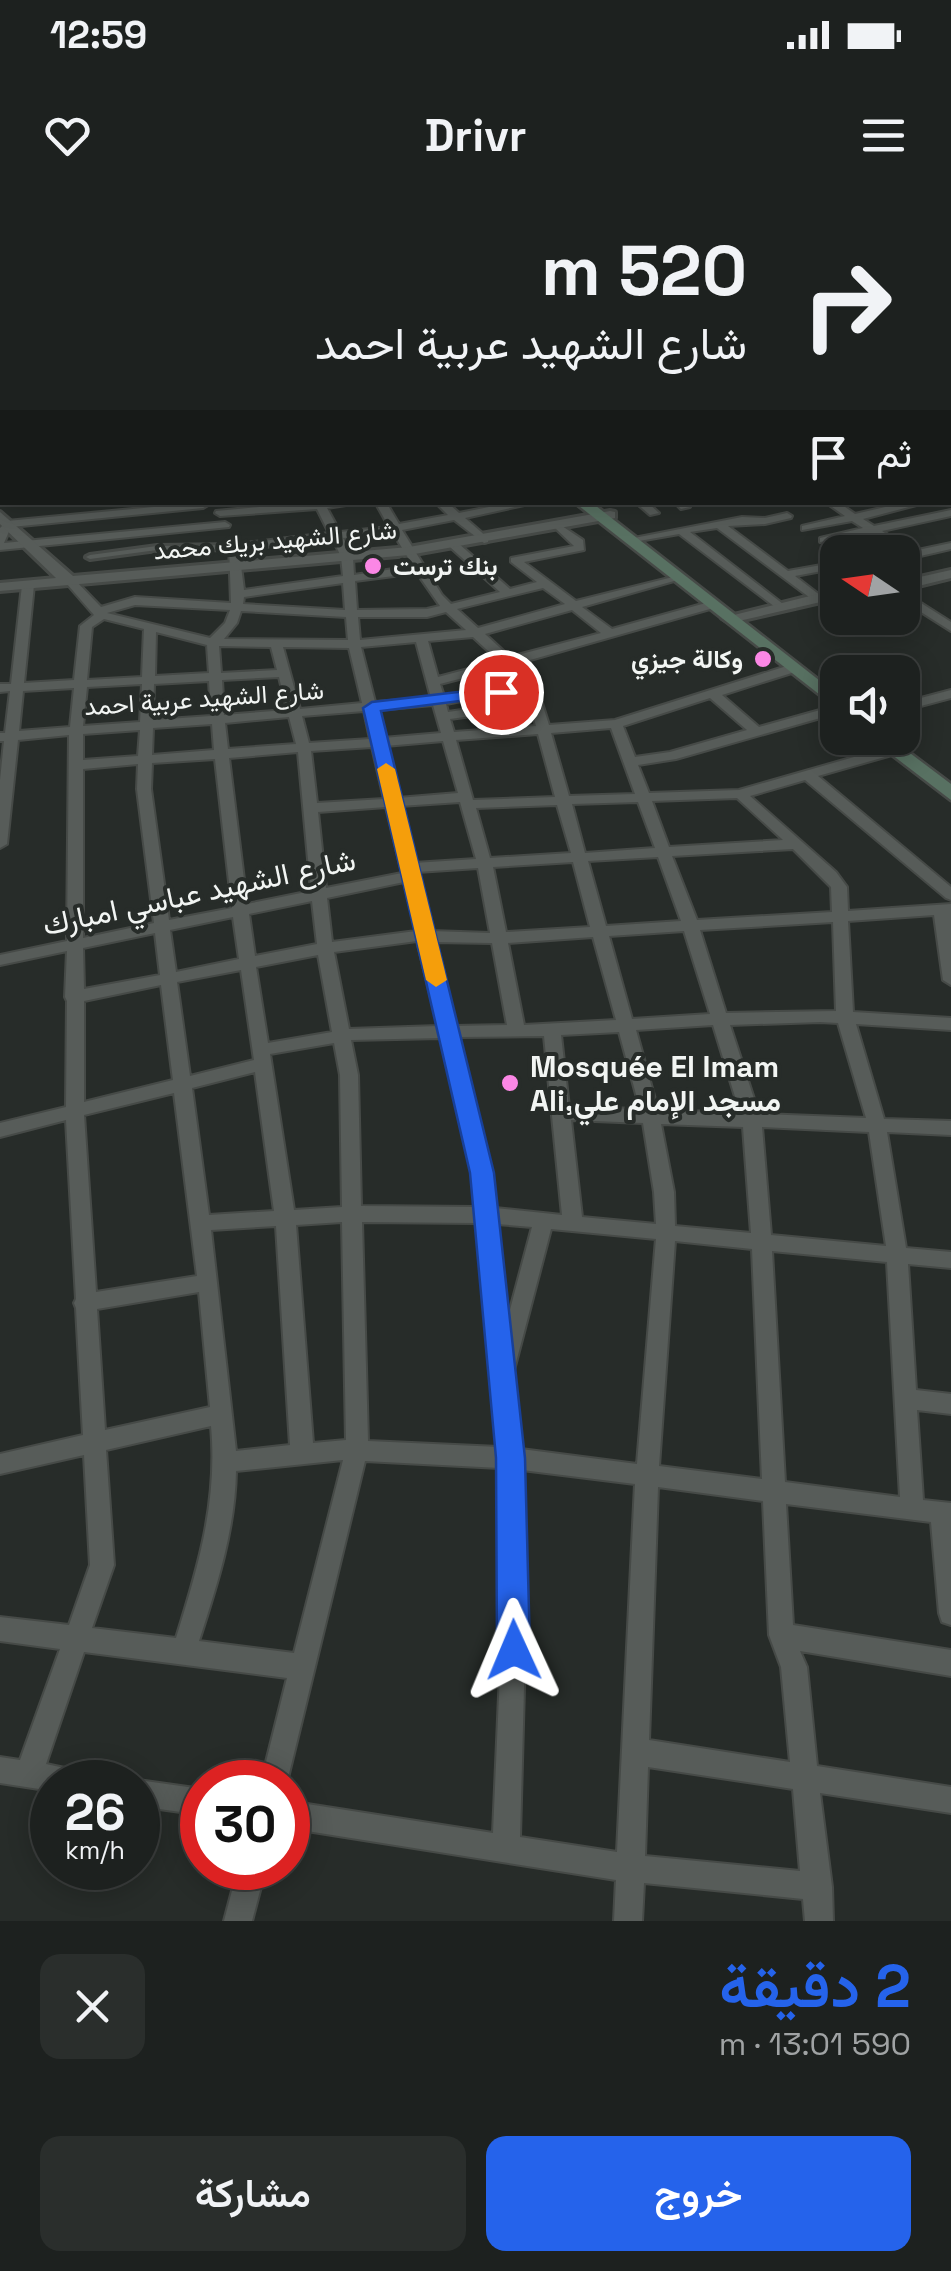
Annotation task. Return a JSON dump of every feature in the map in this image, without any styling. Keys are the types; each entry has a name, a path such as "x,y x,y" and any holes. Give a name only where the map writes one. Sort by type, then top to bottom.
{"main road":[{"path":"601,512 639,538 820,690"},
{"path":"601,512 677,577 820,679"},
{"path":"905,755 951,794"},
{"path":"910,755 951,781"}],"street":[{"path":"2,532 195,505"},
{"path":"2,532 26,544 71,582 99,614 211,642 226,634 237,601 237,568 223,519 216,507 207,505"},
{"path":"26,544 223,519 260,506 290,505"},
{"path":"320,505 347,557 354,644 482,1173 511,1458 514,1650 506,1850"},
{"path":"382,505 447,609 508,662 534,693 651,1117 666,1233 646,1474 638,1752 628,1921"},
{"path":"444,505 484,540"},
{"path":"644,505 654,513"},
{"path":"772,505 820,537"},
{"path":"834,505 879,535"},
{"path":"806,528 904,505"},
{"path":"910,505 951,531"},
{"path":"260,506 279,542"},
{"path":"90,557 157,548 195,551 336,536 458,517 495,506"},
{"name":"شارع الشهيد بريك محمد","path":"0,586 454,546 559,527 601,512"},
{"path":"848,535 951,513"},
{"path":"639,538 787,516"},
{"path":"720,524 817,598"},
{"path":"477,567 580,548 559,527"},
{"path":"683,532 779,606"},
{"path":"454,546 508,593"},
{"path":"920,553 951,546"},
{"path":"0,844 6,736 18,687 28,586 38,573 40,558"},
{"path":"515,560 610,634"},
{"path":"788,574 820,568"},
{"path":"237,601 419,569"},
{"path":"920,578 951,570"},
{"path":"150,649 211,642 354,644 475,634 677,577"},
{"path":"0,1770 29,1773 102,1565 74,1113 76,731 86,626 99,614 135,601 237,601 351,614 447,609 544,584"},
{"path":"738,620 820,597"},
{"path":"434,682 713,604"},
{"path":"738,620 820,604"},
{"path":"920,606 951,627"},
{"path":"150,629 144,759 166,982 208,1282 225,1462 224,1500 212,1562 184,1652"},
{"path":"421,639 484,862 517,1031"},
{"path":"211,642 239,913 285,1218 296,1321 302,1454"},
{"path":"276,643 304,748 325,948 350,1091 357,1450 280,1760"},
{"path":"76,765 616,724 794,668"},
{"path":"0,688 284,673"},
{"name":"شارع الشهيد عربية احمد","path":"6,736 372,708 442,709 534,693"},
{"path":"713,694 758,732"},
{"path":"920,703 949,697"},
{"path":"632,762 671,756 820,712"},
{"path":"616,724 690,924 752,1121 762,1242 781,1636 794,1667 819,1921"},
{"path":"312,808 740,794 809,776 859,755"},
{"path":"809,776 948,905 951,980"},
{"path":"740,794 798,844 838,887 845,1017 877,1126 897,1255 912,1508"},
{"name":"شارع الشهيد عباسي امبارك","path":"0,960 320,896 409,872 484,862 798,844"},
{"path":"73,998 325,948 426,936 500,938 840,917 948,905"},
{"path":"0,1130 182,1085 262,1057 342,1037 845,1017 951,1024"},
{"path":"552,1030 573,1222"},
{"path":"563,1113 951,1128"},
{"path":"200,1223 352,1214 484,1215 951,1260"},
{"path":"504,1377 544,1220"},
{"path":"84,1303 208,1282"},
{"path":"906,1399 951,1404"},
{"path":"0,1464 220,1414"},
{"path":"225,1462 357,1450 511,1458 946,1514 951,1613"},
{"path":"0,1628 304,1667"},
{"path":"781,1636 951,1663"},
{"path":"638,1752 951,1800"},
{"path":"310,1819 630,1868 818,1887"},
{"path":"238,1921 246,1890"}],"slow traffic":[{"path":"386,769 436,980"}],"place":[{"name":"بنك ترست","path":"373,566"},
{"name":"وكالة جيزي","path":"763,659"},
{"name":"Mosquée El Imam Ali,مسجد الإمام علي","path":"510,1083"}],"route":[{"path":"501,692 372,708 482,1173 511,1458 514,1650"}]}
